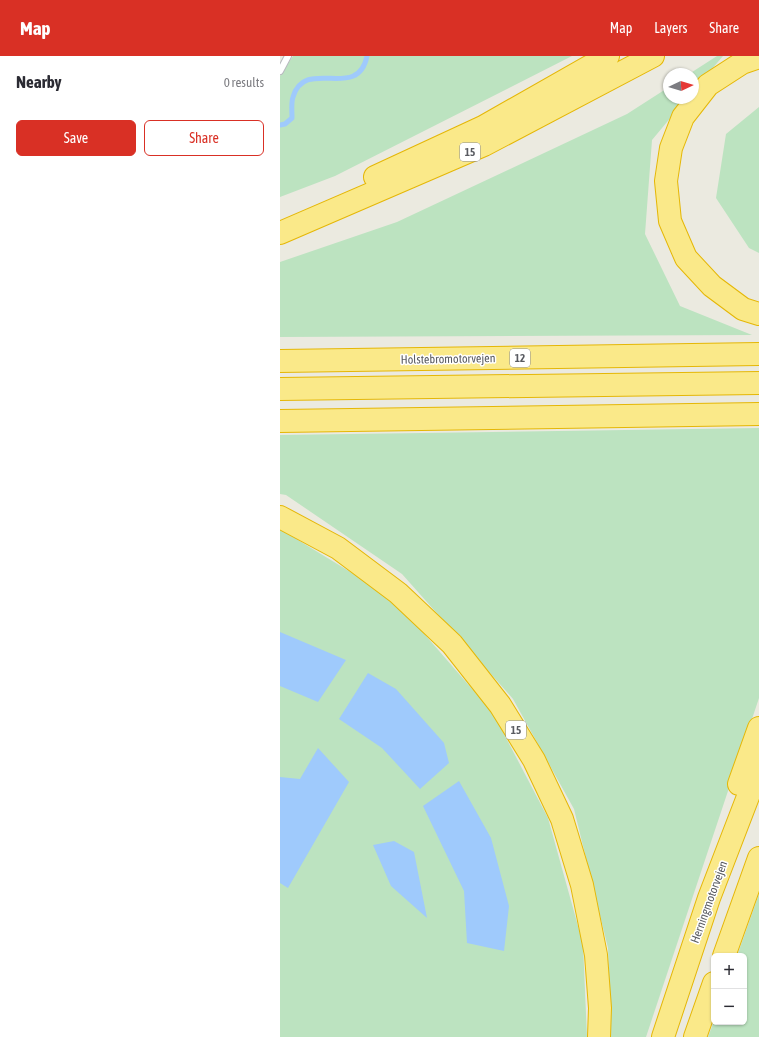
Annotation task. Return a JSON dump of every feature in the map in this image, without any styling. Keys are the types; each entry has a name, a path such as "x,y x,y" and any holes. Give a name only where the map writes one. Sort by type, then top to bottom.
{"highway":[{"path":"280,221 483,127 608,56"},
{"name":"15","path":"280,233 484,145 653,56"},
{"path":"759,57 742,63 708,85 684,117 671,148 666,181 670,221 686,258 712,286 742,309 759,314"},
{"name":"Holstebromotorvejen","path":"280,361 759,354"},
{"path":"280,389 759,383"},
{"path":"280,421 759,414"},
{"name":"15","path":"280,517 338,548 398,593 452,644 500,705 530,754 562,819 582,885 596,955 600,1008 599,1037"},
{"path":"709,898 734,798 759,728"},
{"name":"Herningmotorvejen","path":"663,1037 709,898 759,768"},
{"path":"725,953 759,858"},
{"path":"695,1037 712,989"}],"lane":[{"path":"280,71 288,56"}],"green space":[{"path":"293,56 572,56 335,176 280,197 280,76"},
{"path":"717,56 723,56 699,84 698,68"},
{"path":"663,91 663,104 682,104 652,140 645,234 680,306 752,335 280,337 280,262 397,222 627,114"},
{"path":"759,107 759,253 749,248 716,198 726,134"},
{"path":"759,428 759,698 646,1037 611,1037 608,948 574,809 513,699 402,574 286,495 280,494 280,435"},
{"path":"280,529 393,598 493,713 548,818 583,944 587,1037 280,1037"},
{"path":"759,894 759,1037 708,1037 712,1025 747,1025 747,953 738,953"}],"water":[{"path":"280,632 346,660 318,702 280,686"},
{"path":"368,673 396,689 444,743 449,763 420,789 382,748 339,719"},
{"path":"318,748 349,782 288,888 280,883 280,777 300,779"},
{"path":"459,781 491,838 509,906 504,951 467,943 464,891 423,806"},
{"path":"394,841 414,852 427,918 391,886 373,845"}],"waterway":[{"path":"280,125 285,124 292,118 292,99 299,85 308,80 319,78 343,78 353,76 362,69 367,56"}]}
